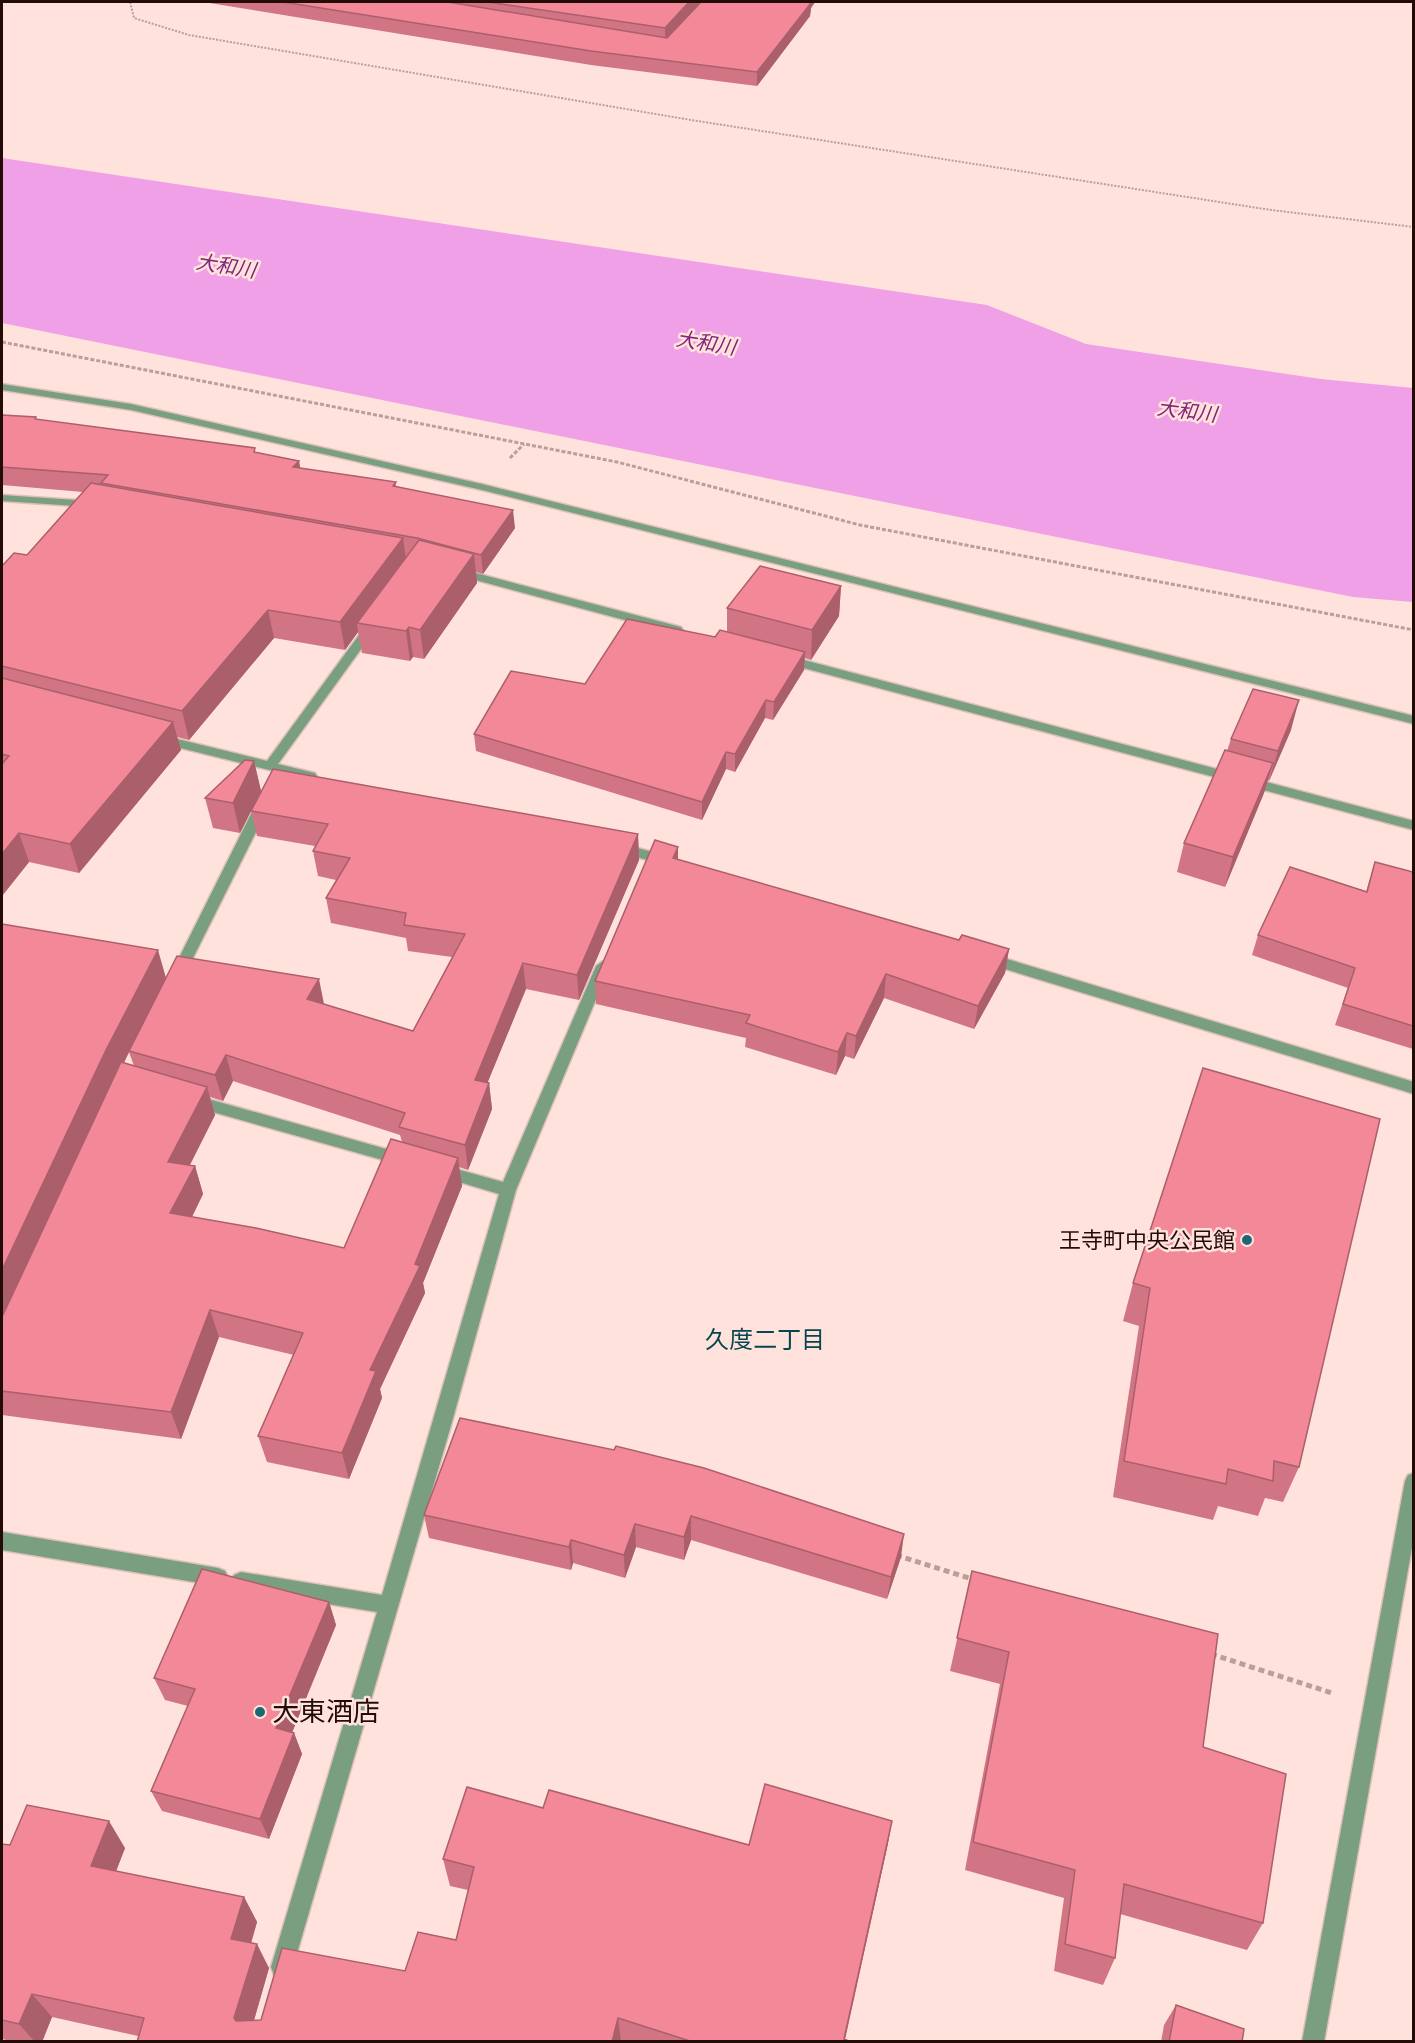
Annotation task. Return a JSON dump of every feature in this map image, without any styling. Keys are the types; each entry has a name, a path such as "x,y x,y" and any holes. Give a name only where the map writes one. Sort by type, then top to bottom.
{"street":[{"path":"2,387 131,407 482,487 1413,720"},
{"path":"2,498 102,506"},
{"path":"442,568 685,632"},
{"path":"171,987 274,777 379,616"},
{"path":"777,657 1413,826"},
{"path":"146,736 274,777 327,780"},
{"path":"604,844 684,866"},
{"path":"641,877 650,855"},
{"path":"278,1984 388,1605 444,1422 507,1190 609,952"},
{"path":"969,952 1413,1088"},
{"path":"181,1097 507,1190"},
{"path":"1313,2042 1413,1481"},
{"path":"2,1541 388,1605"}],"path":[{"path":"130,2 134,18 189,35 727,125 1271,210 1413,227"},
{"path":"2,342 617,462 860,525 1413,630"},
{"path":"889,1553 980,1581"},
{"path":"1204,1652 1373,1706"}],"water":[{"name":"大和川","path":"2,158 987,305 1086,344 1321,379 1413,388 1413,602 1353,597 2,323"}],"building":[{"path":"283,2 448,2 667,38 701,2 811,3 757,72 591,51"},
{"path":"488,2 689,2 665,28"},
{"path":"2,415 36,417 35,419 255,448 254,452 299,461 293,467 396,482 393,486 513,510 481,555 417,538 101,483 108,475 2,467"},
{"path":"91,483 403,538 340,622 268,610 182,711 2,666 2,566 14,553 27,555"},
{"path":"419,540 474,554 420,630 409,627 406,631 357,623"},
{"path":"760,566 841,586 812,630 727,608"},
{"path":"627,619 715,637 720,630 805,652 774,702 766,700 735,754 726,752 702,802 474,734 511,671 585,684"},
{"path":"2,678 173,722 70,844 19,833 2,854 2,764 9,756 2,754"},
{"path":"1253,689 1299,700 1278,751 1231,739"},
{"path":"1225,750 1273,763 1233,857 1184,843"},
{"path":"245,760 254,761 233,803 205,798"},
{"path":"273,769 638,834 577,975 523,963 475,1080 489,1083 465,1145 399,1127 405,1113 226,1055 215,1075 129,1051 177,956 319,979 307,999 413,1031 465,934 404,925 406,913 326,898 350,858 313,851 328,824 251,811"},
{"path":"655,840 678,847 673,858 959,940 962,935 1009,949 978,1006 886,974 856,1036 847,1033 838,1052 746,1023 750,1015 595,981"},
{"path":"1375,862 1413,872 1413,1026 1343,1004 1355,968 1258,935 1290,867 1367,892"},
{"path":"2,924 158,950 105,1052 2,1270"},
{"path":"121,1062 207,1087 168,1162 195,1166 170,1213 256,1228 344,1248 391,1139 458,1158 415,1264 420,1266 370,1370 376,1371 342,1453 258,1436 303,1333 210,1310 171,1412 2,1391 2,1317"},
{"path":"1203,1068 1380,1119 1299,1467 1274,1461 1273,1481 1228,1469 1226,1484 1124,1461 1150,1288 1133,1283"},
{"path":"460,1418 614,1450 616,1446 704,1468 904,1534 891,1577 691,1516 684,1537 635,1524 624,1555 571,1540 569,1547 424,1515"},
{"path":"202,1569 329,1602 276,1728 294,1733 260,1819 151,1791 195,1689 154,1678"},
{"path":"972,1571 1218,1634 1203,1747 1286,1774 1263,1923 1124,1884 1115,1958 1065,1944 1075,1870 973,1842 1009,1652 957,1638"},
{"path":"765,1784 892,1821 844,2039 851,2042 693,2042 618,2018 612,2042 137,2042 144,2018 32,1994 19,2024 2,2020 2,1844 10,1845 27,1805 109,1821 91,1866 244,1897 231,1939 257,1944 234,2018 236,2021 261,2020 282,1948 405,1971 418,1932 456,1940 474,1867 443,1859 467,1787 543,1808 549,1790 749,1845"},
{"path":"1176,2005 1244,2029 1242,2042 1169,2042"}],"place":[{"name":"王寺町中央公民館","path":"1247,1240"},
{"name":"大東酒店","path":"260,1712"}],"district":[{"name":"久度二丁目","path":"765,1339"}]}
